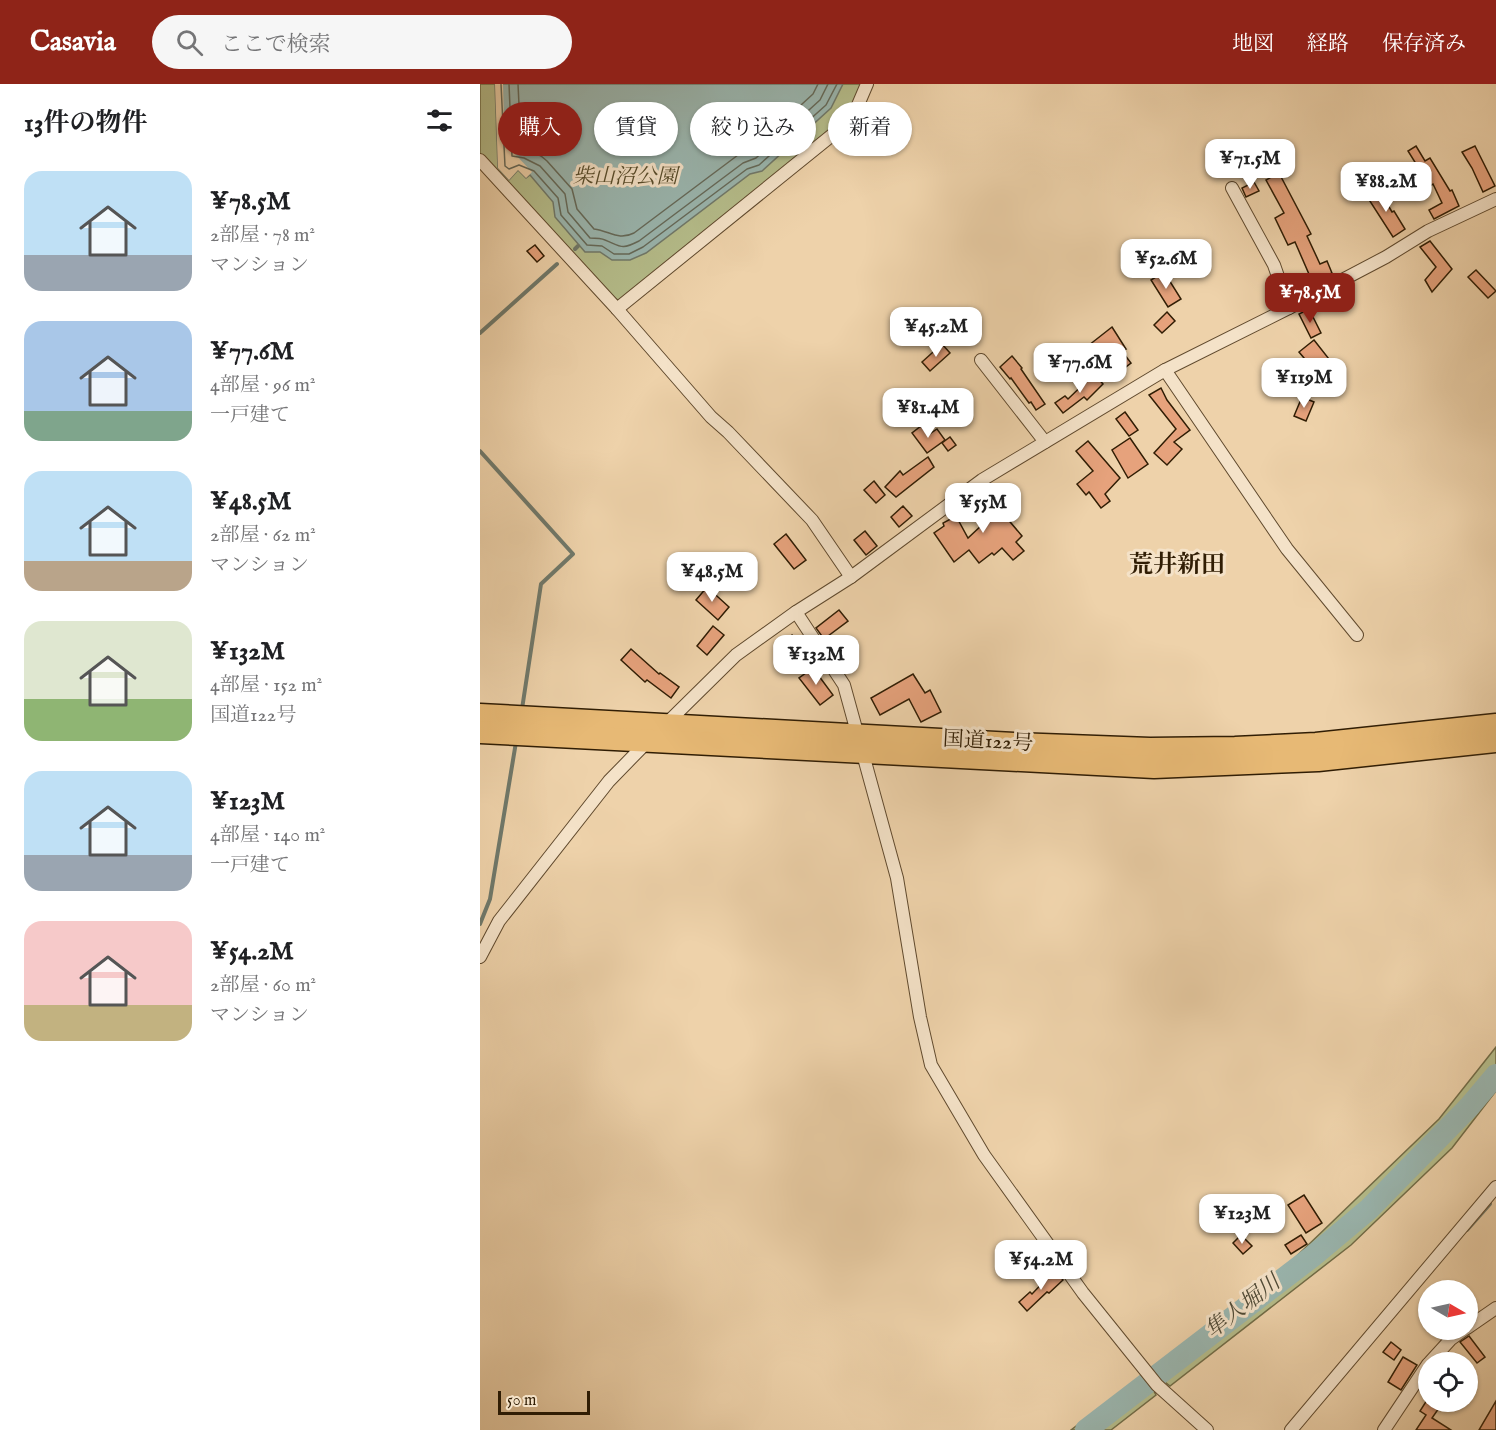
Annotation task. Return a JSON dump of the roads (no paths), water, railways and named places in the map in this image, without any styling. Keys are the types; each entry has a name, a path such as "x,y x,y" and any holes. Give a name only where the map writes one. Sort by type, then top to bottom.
{"highway":[{"name":"国道122号","path":"480,715 656,733"},
{"name":"国道122号","path":"861,744 1037,745 1150,749 1235,748 1316,744 1496,725"},
{"name":"国道122号","path":"480,732 656,733 861,744 1154,766 1318,760 1496,741"}],"street":[{"path":"617,309 852,119 867,84"},
{"path":"480,160 617,309 711,417 812,520 851,577"},
{"path":"1232,188 1274,265 1290,308"},
{"path":"480,957 499,921 609,781 736,655 796,612 851,577 982,480 1165,370 1290,308 1386,257 1428,231 1496,199"},
{"path":"981,360 1045,442"},
{"path":"1165,370 1287,549 1357,635"},
{"path":"796,612 844,685 897,878 920,1017 931,1065 984,1155 1083,1293 1157,1385 1208,1430"},
{"path":"1291,1430 1496,1187"},
{"path":"1478,1320 1496,1308"},
{"path":"1439,1352 1450,1340"},
{"path":"1384,1430 1418,1379"}],"water":[{"path":"495,84 843,84 834,102 828,102 828,111 816,122 816,102 690,102 690,156 778,156 762,171 750,174 646,253 630,260 612,260 600,252 585,252 555,217 553,202 530,175 526,178 518,170 509,180 498,168"}],"waterway":[{"path":"575,249 578,246"},
{"path":"480,333 557,264"},
{"path":"480,451 573,554 541,584 522,709"},
{"path":"480,924 490,899 516,742"},
{"name":"隼人堀川","path":"1086,1430 1313,1256 1369,1209 1469,1107 1496,1075"},
{"path":"1467,1230 1490,1204"}],"district":[{"name":"荒井新田","path":"1177,565"}],"park label":[{"name":"柴山沼公園","path":"625,177"}]}
